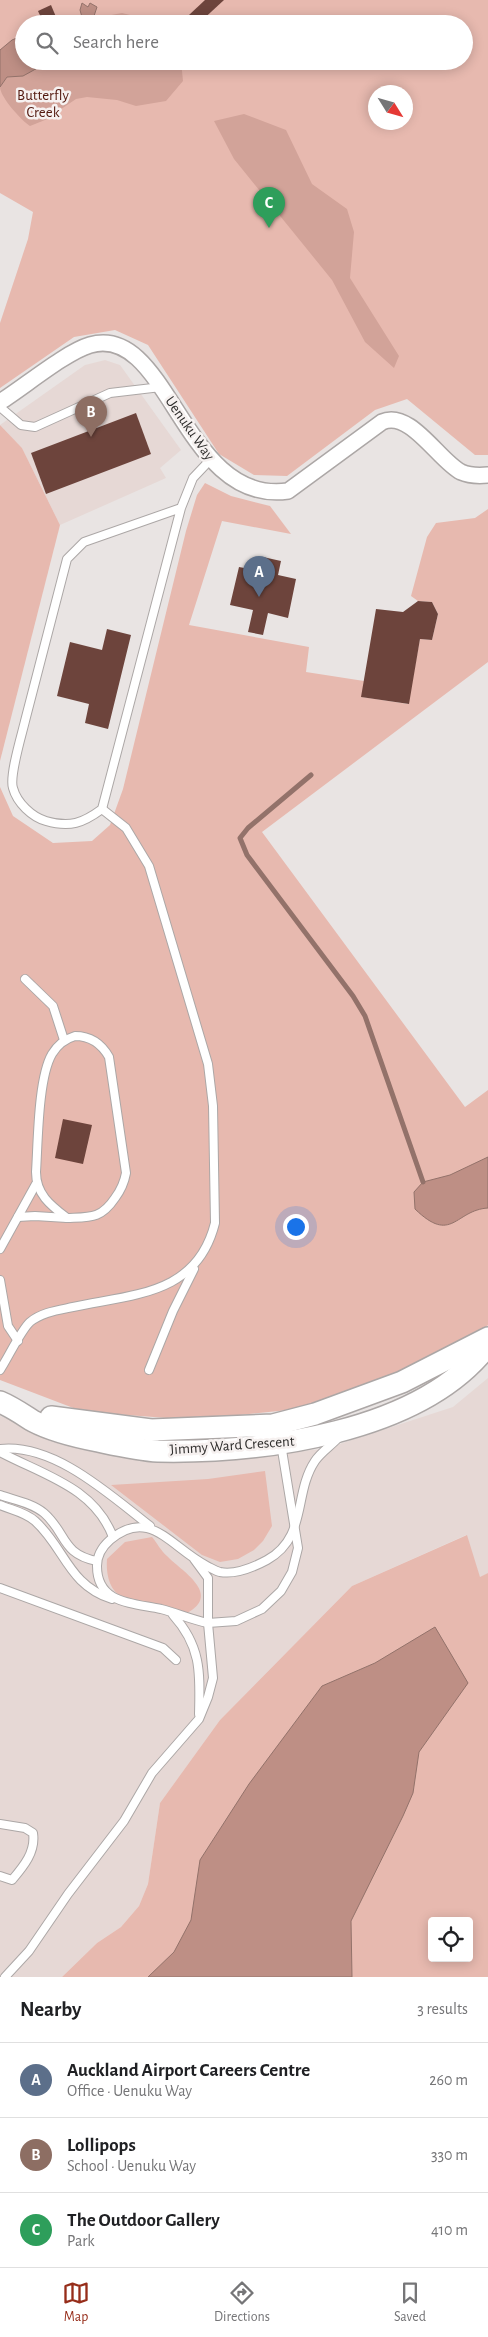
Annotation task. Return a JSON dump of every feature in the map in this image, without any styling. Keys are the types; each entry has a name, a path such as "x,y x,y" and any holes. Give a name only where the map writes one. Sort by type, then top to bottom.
{"street":[{"name":"Uenuku Way","path":"0,402 56,364 87,346 108,343 129,349 145,364 210,460 235,479 252,487 278,492 288,491 382,422 397,420 419,435 459,471 476,476 488,475"},
{"name":"Jimmy Ward Crescent","path":"8,1406 70,1420 151,1430 273,1425 315,1414 402,1382 488,1338"},
{"name":"Jimmy Ward Crescent","path":"8,1406 53,1430 96,1441 157,1451 281,1444 348,1430 404,1407 440,1388 472,1363 488,1346"}],"lane":[{"path":"0,407 21,425 35,427 110,393 161,387"},
{"path":"181,508 84,542 67,559 17,753 12,787 23,805 36,818 50,823 66,825 84,822 102,809 181,508 193,478 210,460"},
{"path":"102,809 126,828 149,866 208,1064 213,1106 215,1223 211,1242 199,1260 173,1311 149,1370"},
{"path":"24,980 53,1006 64,1040"},
{"path":"0,1249 36,1184 43,1084 52,1055 64,1040 75,1036 88,1036 109,1057 126,1173 123,1187 107,1210 100,1215 67,1218 18,1217"},
{"path":"36,1184 46,1202 67,1218"},
{"path":"0,1370 30,1322 51,1311 140,1293 165,1285 184,1276 199,1260"},
{"path":"0,1280 8,1326 18,1341"},
{"path":"0,1505 26,1514 35,1521 75,1576 98,1594 121,1602 208,1623 246,1618 262,1610 281,1591 292,1572 298,1548 281,1444 273,1425"},
{"path":"0,1450 30,1452 55,1460 93,1482 194,1559 220,1572 238,1572 276,1554 296,1529 299,1506 316,1460 348,1430"},
{"path":"0,1450 60,1480 84,1496 99,1510 113,1537"},
{"path":"0,1495 35,1508 44,1514 70,1550 97,1562"},
{"path":"121,1602 105,1591 98,1582 98,1555 113,1537 132,1526 153,1528"},
{"path":"5,1977 29,1951 68,1894 124,1821 152,1773 199,1718 208,1697 213,1678 208,1623 208,1578 194,1559"},
{"path":"0,1588 140,1638 163,1648 176,1660"},
{"path":"171,1613 179,1622 195,1649 198,1658 199,1718"},
{"path":"0,1824 25,1828 33,1833 34,1841 23,1867 12,1880 0,1876"}],"shaded area":[{"path":"82,3 88,7 90,3 97,7 94,15 81,15 80,10"},
{"path":"15,39 15,70 34,70 23,76 7,77 0,87 0,50"},
{"path":"105,360 120,365 181,450 160,468 166,478 60,525 22,448 0,425 85,365"},
{"path":"488,1157 488,1208 477,1210 446,1225 437,1224 427,1219 415,1209 414,1192 423,1182 450,1175"},
{"path":"488,1378 488,1573 480,1578 466,1535 352,1586 220,1720 160,1803 148,1884 139,1906 121,1927 97,1943 62,1977 0,1977 0,1416 38,1430 218,1458 324,1449 453,1407"},
{"path":"435,1627 468,1683 419,1752 413,1793 351,1921 352,1977 148,1977 174,1952 191,1920 200,1860 249,1784 322,1686 375,1663"}],"green space":[{"name":"Butterfly Creek","path":"0,0 488,0 488,455 475,455 407,399 375,410 287,476 254,475 219,454 148,345 115,330 74,337 0,388 0,323 28,239 33,212 0,193"},
{"path":"122,13 130,15 111,15"},
{"name":"Butterfly Creek","path":"36,70 182,70 183,81 166,101 136,106 117,100 87,97 76,99 45,120 30,126 12,108 0,87 7,77"},
{"path":"244,114 286,130 312,184 347,209 354,232 350,278 399,356 394,368 365,342 332,280 234,159 214,121"},
{"path":"0,425 22,448 60,525 0,761"},
{"path":"205,483 231,496 270,506 291,534 222,521 189,625 309,647 306,672 364,681 362,697 408,704 420,639 432,640 438,614 432,602 418,601 411,596 427,537 436,523 475,518 488,509 488,662 262,832 465,1107 488,1090 488,1325 475,1337 375,1387 288,1410 193,1420 76,1409 0,1380 0,787 13,816 53,843 92,841 110,825 123,789 186,531 197,495"},
{"path":"265,1471 272,1526 263,1541 254,1550 238,1559 220,1562 202,1555 111,1485 208,1479"},
{"path":"467,1535 480,1577 488,1573 488,1977 62,1977 97,1943 121,1927 139,1906 148,1884 160,1803 220,1720 352,1586","holes":["375,1663 381,1669 328,1684"]},
{"path":"152,1537 163,1552 189,1575 200,1590 201,1598 197,1606 187,1613 124,1597 112,1588 107,1574 107,1559 125,1542"}],"building":[{"path":"205,0 224,0 208,15 189,15"},
{"path":"51,5 55,15 40,15 38,11"},
{"path":"136,413 151,454 46,494 31,453"},
{"path":"263,557 281,561 278,575 296,579 288,618 268,613 263,635 248,632 253,610 230,605 239,567 260,571"},
{"path":"418,601 432,602 438,614 432,640 420,639 409,704 361,697 376,609 403,612"},
{"path":"107,629 131,635 108,729 85,723 89,704 57,696 70,642 102,650"},
{"path":"63,1119 92,1125 83,1164 55,1158"}],"waterway":[{"path":"311,775 248,828 240,838 247,855 353,996 365,1016 423,1182"}],"place":[{"name":"The Outdoor Gallery","path":"269,228"},
{"name":"Lollipops","path":"91,437"},
{"name":"Auckland Airport Careers Centre","path":"259,597"}]}
